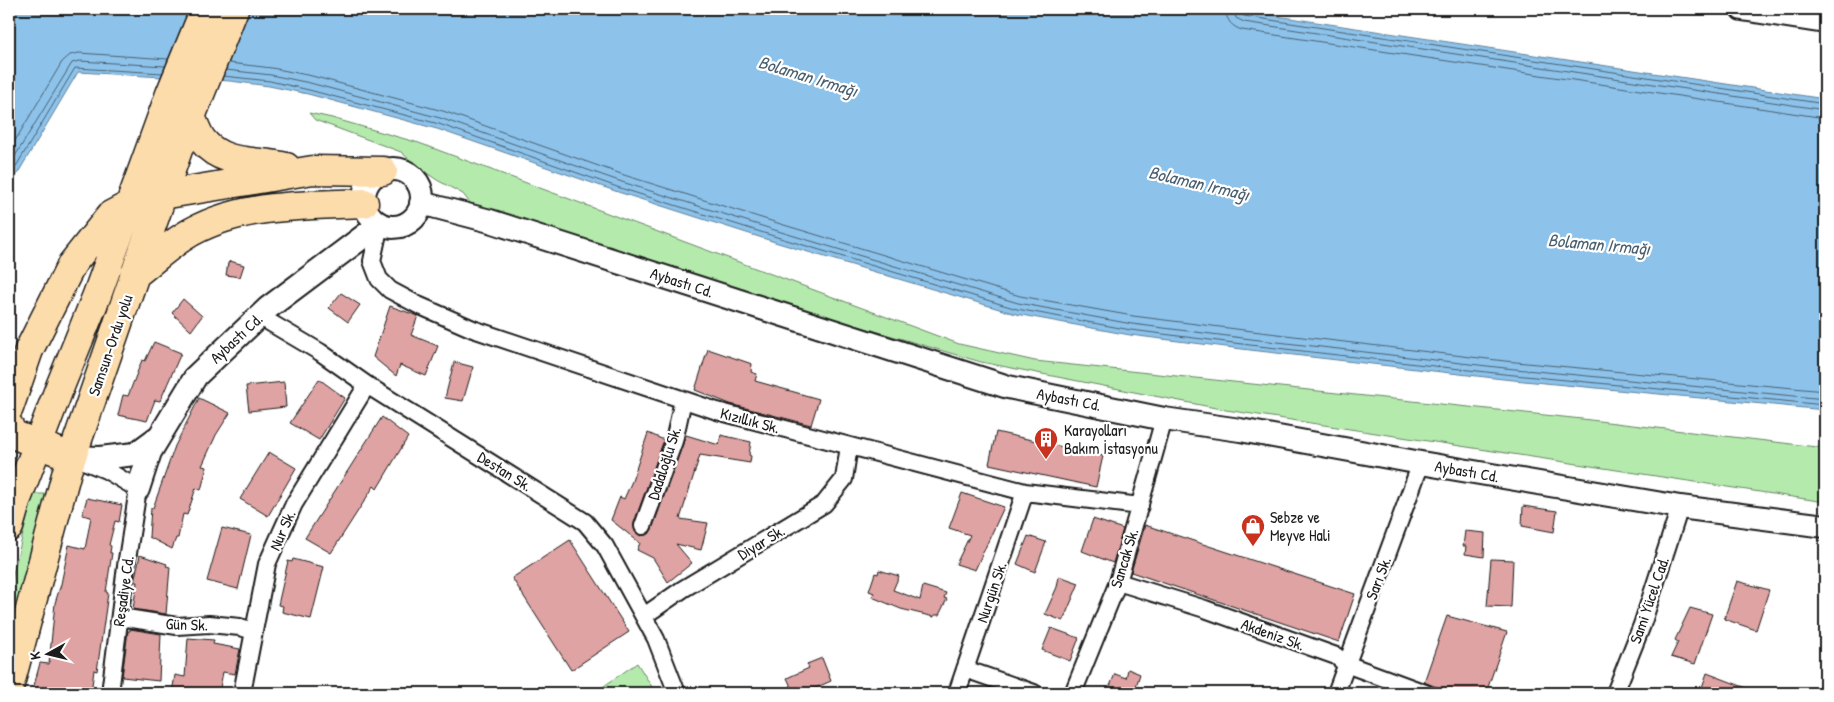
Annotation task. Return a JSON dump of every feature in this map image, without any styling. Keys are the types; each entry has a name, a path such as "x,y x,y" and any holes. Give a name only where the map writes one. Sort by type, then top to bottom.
{"highway":[{"name":"Samsun-Ordu yolu","path":"9,527 97,295 170,94 205,9"},
{"name":"Samsun-Ordu yolu","path":"9,688 72,457 162,195 234,9"},
{"path":"193,111 202,140 214,152 233,160 273,163 302,172"},
{"path":"9,408 29,350 72,264 110,215 130,205 162,195 313,170 383,171"},
{"path":"134,275 183,237 226,217 282,207 364,203"},
{"path":"9,426 12,434 72,457"}],"main road":[{"path":"1742,9 1825,22"},
{"path":"393,169 403,171 418,184 421,193 421,203 418,212 413,219 398,227 380,224 367,212 364,203 364,193 368,183 374,176 383,171 393,169"},
{"name":"Aybastı Cd.","path":"421,203 490,221 1008,387 1164,419 1240,430 1421,463 1680,507 1825,526"},
{"name":"Aybastı Cd.","path":"138,489 150,452 196,376 268,308 380,224"},
{"path":"72,457 100,458 135,454 159,437"}],"street":[{"name":"Kızıllık Sk.","path":"380,224 372,261 379,279 397,294 473,329 717,411 1025,492 1140,506"},
{"name":"Destan Sk.","path":"260,316 320,352 367,385 585,522 605,546 644,616 656,639 677,693"},
{"name":"Nur Sk.","path":"242,693 267,564 294,504 367,385"},
{"name":"Dadaloğlu Sk.","path":"643,526 674,441 683,400"},
{"name":"Sancak Sk.","path":"1074,693 1118,582 1164,419"},
{"name":"Diyar Sk.","path":"644,616 683,589 824,504 844,479 849,446"},
{"path":"72,457 106,470 138,489"},
{"name":"Sarı Sk.","path":"1336,693 1421,463"},
{"name":"Reşadiye Cd.","path":"110,693 138,489"},
{"name":"Nurgün Sk.","path":"957,693 1025,492"},
{"name":"Sami Yücel Cad.","path":"1615,693 1642,625 1680,507"},
{"name":"Akdeniz Sk.","path":"1118,582 1336,656 1346,664 1425,693"},
{"name":"Gün Sk.","path":"120,617 177,626 209,624 240,627 254,631"},
{"path":"965,669 1034,693"}],"green space":[{"path":"309,113 419,143 959,344 1035,361 1582,419 1825,448 1825,502 1226,410 981,362 796,308 470,203 463,194 437,180 401,152 315,120"},
{"path":"33,494 46,494 36,541 9,636 9,590"},
{"path":"637,663 652,687 644,693 594,693"}],"water":[{"name":"Bolaman Irmağı","path":"9,9 1230,9 1825,99 1825,410 1503,379 1250,350 1130,335 1016,314 778,243 618,192 437,129 308,94 230,81 78,72 9,188"}],"building":[{"path":"230,261 244,265 240,277 226,275"},
{"path":"341,293 360,305 348,322 329,308"},
{"path":"183,299 202,316 191,331 172,313"},
{"path":"390,306 418,316 411,335 438,346 426,376 400,365 396,376 373,357"},
{"path":"154,342 181,353 160,401 155,400 147,421 118,415 123,395 128,396 142,360 145,361"},
{"path":"708,349 752,364 751,372 757,374 755,381 819,399 811,425 730,404 695,390"},
{"path":"454,362 473,367 463,401 445,398"},
{"path":"319,379 345,398 319,440 290,423"},
{"path":"284,382 286,407 249,411 246,386"},
{"path":"199,398 230,413 216,435 202,466 207,467 201,490 196,488 187,515 183,514 178,538 176,538 172,549 149,537 151,508 153,508 175,446"},
{"path":"382,417 408,437 377,489 374,486 331,553 305,538"},
{"name":"Karayolları Bakım İstasyonu","path":"996,432 1103,456 1096,487 989,464"},
{"path":"648,433 664,440 634,523 635,532 640,536 649,534 652,529 686,435 719,445 721,435 751,442 750,463 700,455 680,519 708,523 701,550 676,544 692,563 668,582 653,558 637,550 640,543 611,520 620,497 624,499 632,481"},
{"path":"269,452 296,468 268,516 240,499"},
{"path":"962,493 1004,507 975,570 956,564 970,535 949,528"},
{"path":"87,498 122,505 119,522 115,521 109,545 111,546 110,553 112,553 106,592 108,593 97,671 94,670 91,693 32,693 40,663 49,664 55,603 69,545 85,549 91,517 82,515"},
{"path":"1523,506 1557,511 1554,532 1522,526"},
{"path":"1093,519 1123,529 1113,563 1082,551"},
{"path":"1145,525 1355,594 1339,642 1131,572"},
{"path":"222,528 251,535 238,589 207,581"},
{"path":"1465,531 1485,533 1484,557 1465,554 1466,546 1463,546"},
{"path":"1028,536 1046,542 1035,572 1017,564"},
{"path":"570,540 629,632 571,670 512,578"},
{"path":"140,555 167,564 166,566 170,567 166,614 133,609 137,582 134,582"},
{"path":"293,559 324,567 311,619 282,612 283,606 278,605 288,561 292,562"},
{"path":"1491,559 1513,560 1511,607 1487,606"},
{"path":"879,570 899,576 893,590 920,600 923,586 946,593 944,598 947,599 939,615 934,615 934,617 901,609 872,597 874,593 869,591 875,573 878,574"},
{"path":"1059,576 1079,583 1063,621 1045,614 1057,587"},
{"path":"1737,581 1769,590 1756,630 1724,619"},
{"path":"1690,608 1712,614 1695,664 1671,657 1678,642 1675,640"},
{"path":"1447,616 1507,632 1486,693 1452,693 1424,682"},
{"path":"1051,628 1079,638 1070,661 1042,650"},
{"path":"130,629 161,634 159,681 122,677 128,631"},
{"path":"188,638 214,640 213,644 240,649 235,674 223,672 219,693 172,693 175,675 185,677"},
{"path":"822,658 831,681 804,693 794,693 787,678 809,668 807,664"},
{"path":"1128,669 1140,674 1134,693 1107,693 1115,674 1126,678"},
{"path":"1707,673 1757,692 1757,693 1700,693"}],"place":[{"name":"Karayolları Bakım İstasyonu","path":"1046,460"},
{"name":"Sebze ve Meyve Hali","path":"1253,547"}]}
